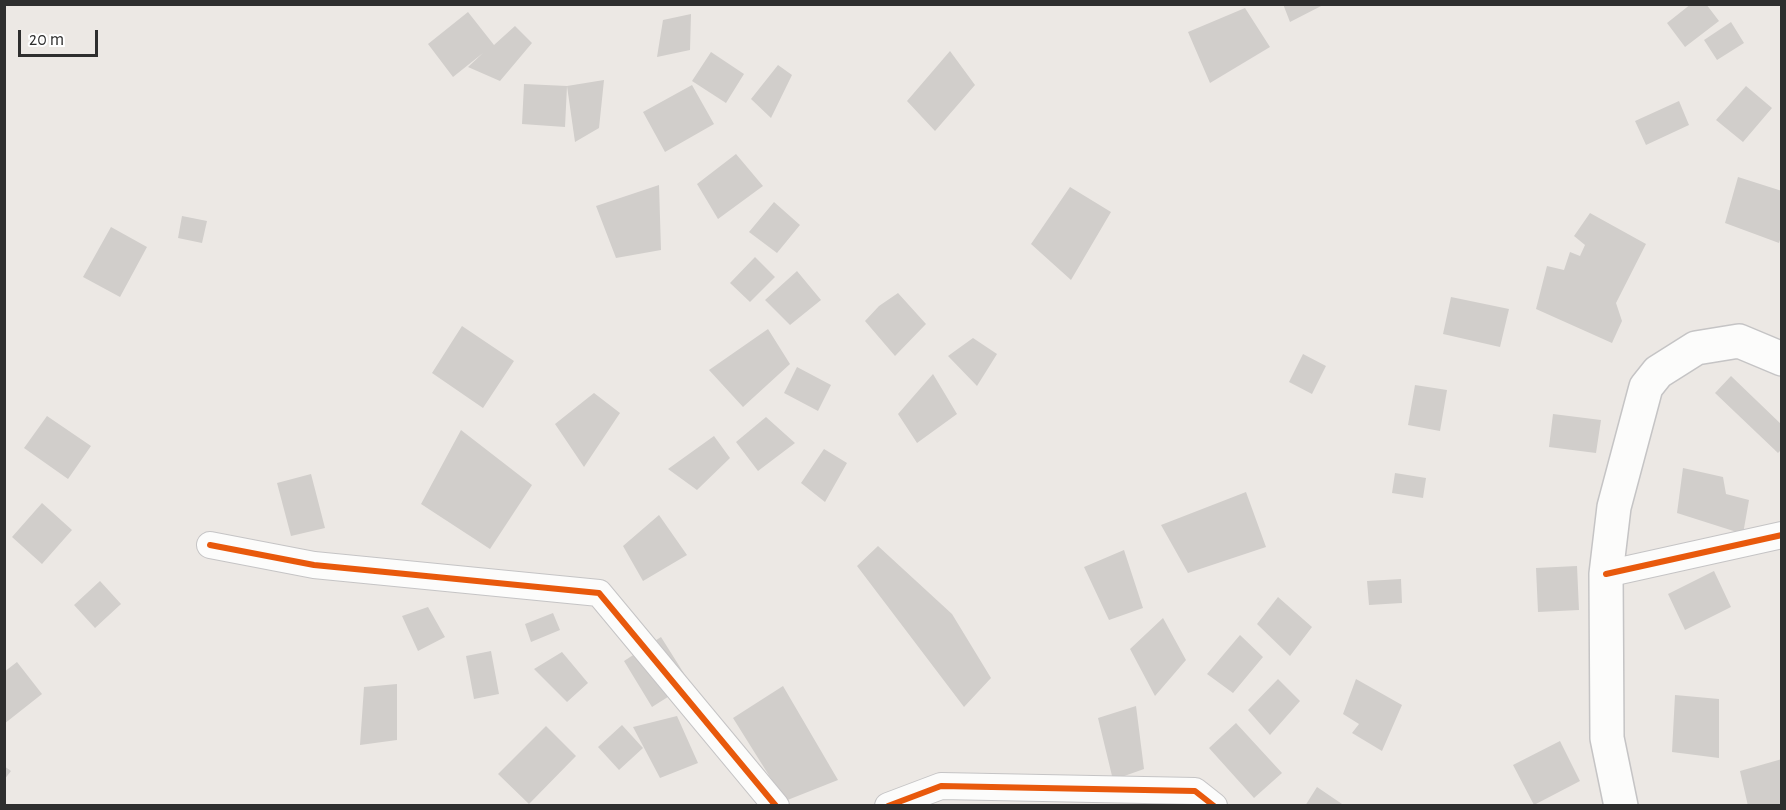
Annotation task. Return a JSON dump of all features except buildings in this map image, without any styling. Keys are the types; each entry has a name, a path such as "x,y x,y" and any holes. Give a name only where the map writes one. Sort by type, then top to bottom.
{"main road":[{"path":"1621,806 1607,738 1606,574 1614,507 1646,387 1658,372 1696,348 1739,341 1782,359"}],"street":[{"path":"1606,574 1782,535"},
{"path":"210,545 314,565 598,593 776,806"},
{"path":"888,806 941,786 1195,791 1214,806"}],"cycle path":[{"path":"1606,574 1782,535"},
{"path":"210,545 314,565 599,593 776,806"},
{"path":"888,806 941,786 1195,791 1214,806"}]}
